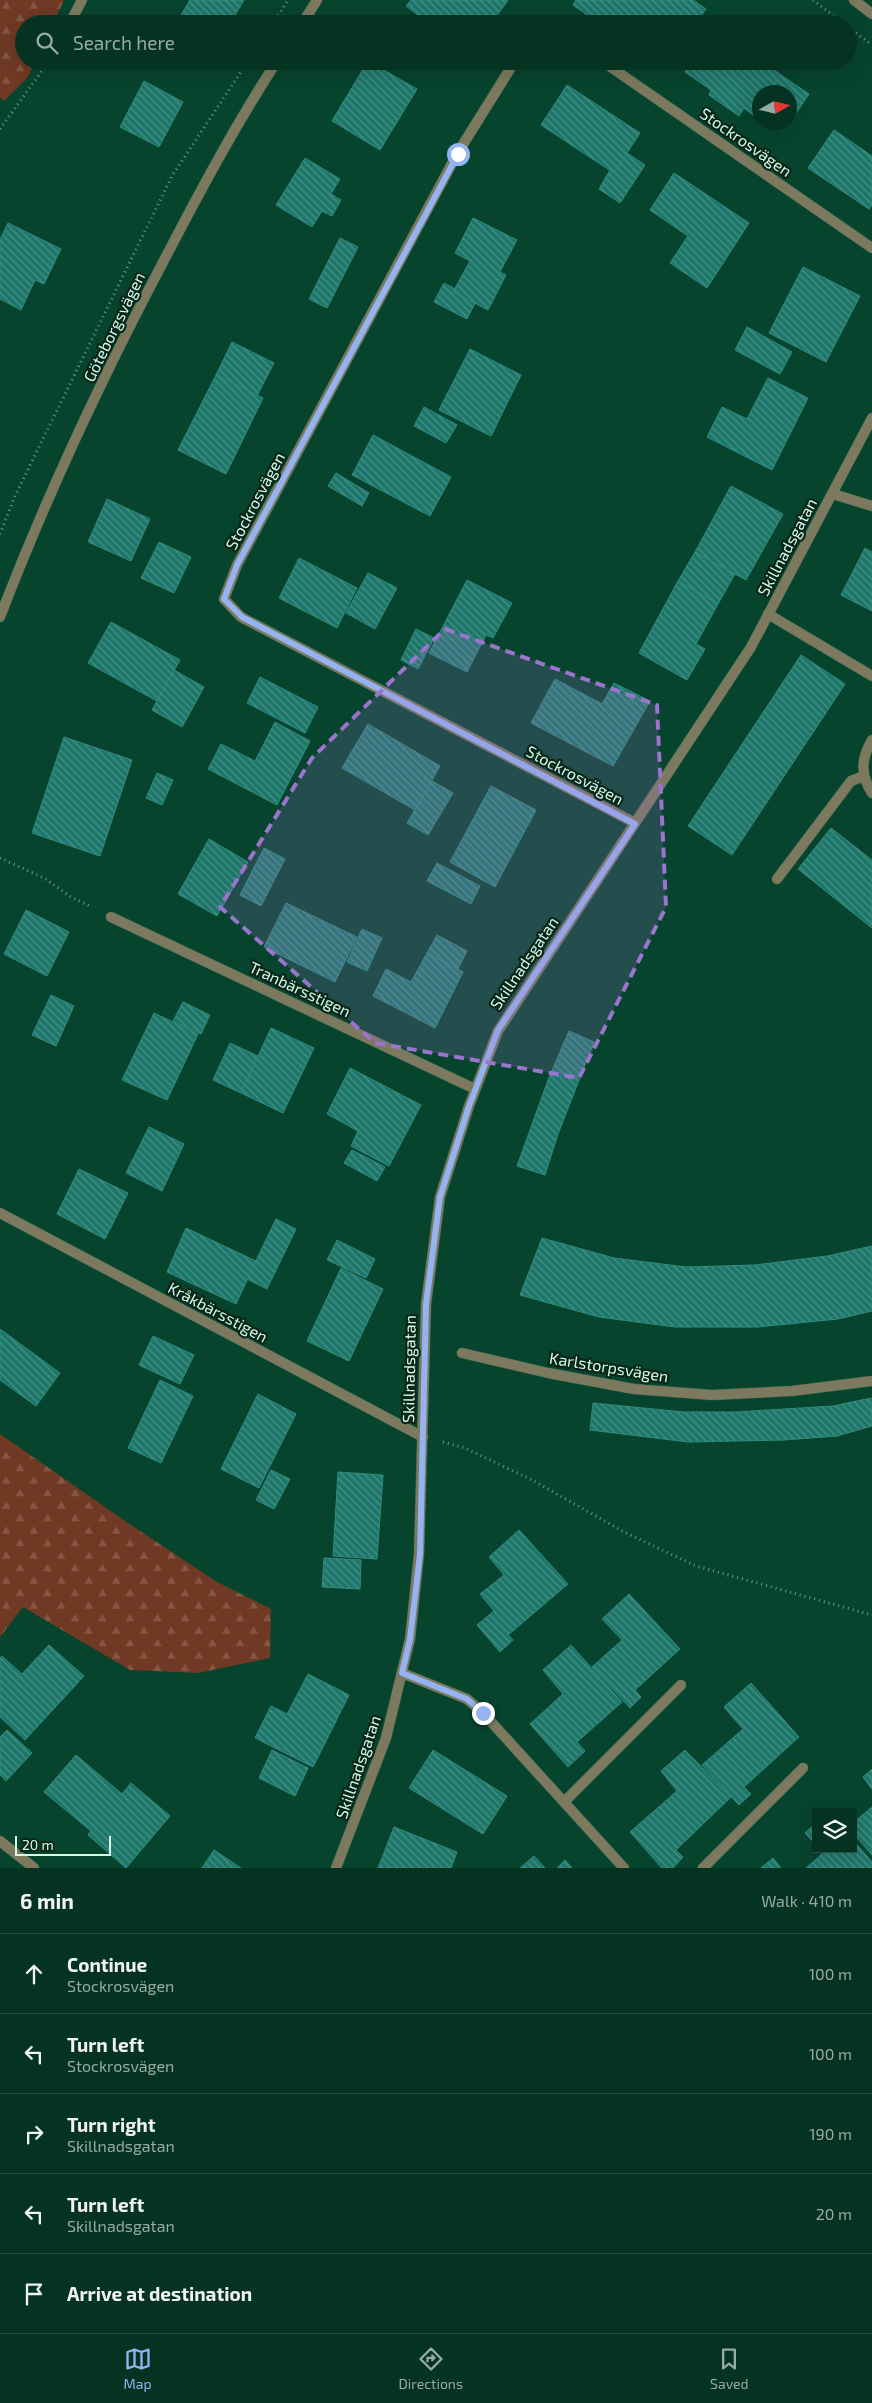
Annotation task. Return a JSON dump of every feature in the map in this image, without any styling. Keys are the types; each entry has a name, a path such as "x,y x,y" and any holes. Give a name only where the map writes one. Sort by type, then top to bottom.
{"street":[{"path":"73,15 82,0"},
{"path":"308,15 318,0"},
{"path":"854,0 872,14"},
{"name":"Göteborgsvägen","path":"0,618 32,533 124,336 199,193 272,70"},
{"name":"Stockrosvägen","path":"510,70 453,162 237,565 224,599 242,617 635,824"},
{"name":"Stockrosvägen","path":"615,70 872,248"},
{"name":"Skillnadsgatan","path":"336,1868 386,1738 410,1639 420,1554 426,1304 440,1197 475,1089 498,1030 751,647 872,418"},
{"name":"Skillnadsgatan","path":"833,494 872,506"},
{"name":"Skillnadsgatan","path":"768,614 872,676"},
{"path":"872,740 866,749 862,767 864,782 872,793"},
{"path":"777,879 851,781 864,776"},
{"name":"Tranbärsstigen","path":"112,917 475,1089"},
{"name":"Kråkbärsstigen","path":"0,1213 423,1437"},
{"name":"Karlstorpsvägen","path":"462,1353 548,1373 634,1389 712,1395 792,1391 872,1380"},
{"path":"402,1673 467,1699 483,1713 624,1868"},
{"path":"564,1802 681,1686"},
{"path":"703,1868 803,1768"},
{"path":"0,1841 34,1868"}],"path":[{"path":"278,15 288,0"},
{"path":"813,0 832,15"},
{"path":"857,34 872,45"},
{"path":"0,129 43,70"},
{"path":"0,534 15,496 172,176 242,70"},
{"path":"0,858 44,878 71,897 112,917"},
{"path":"423,1437 464,1448 532,1480 624,1532 696,1566 872,1616"}],"highlighted area":[{"path":"445,629 657,705 666,907 579,1078 375,1043 220,907 312,758"}],"green space":[{"path":"0,0 64,0 57,15 15,15 15,70 31,70 28,77 4,101 0,97"},
{"path":"0,1434 217,1582 271,1609 270,1658 198,1673 130,1670 23,1607 0,1637"}],"building":[{"path":"190,0 244,0 235,15 181,15"},
{"path":"411,0 508,0 497,15 418,15 406,6"},
{"path":"576,0 693,0 706,9 702,15 587,15 573,5"},
{"path":"363,70 384,70 417,89 380,150 332,121"},
{"path":"686,70 774,70 781,75 774,85 752,85 752,114 744,108 739,116 709,95 711,90 685,72"},
{"path":"781,75 796,85 774,85"},
{"path":"144,81 183,102 159,147 120,127"},
{"path":"567,85 640,133 614,173 541,125"},
{"path":"797,86 809,94 797,112"},
{"path":"834,130 872,156 872,205 869,209 808,168"},
{"path":"627,153 645,165 620,203 599,189 610,170 614,173"},
{"path":"305,158 340,179 331,194 341,200 332,216 322,211 312,227 276,205"},
{"path":"674,173 749,223 707,288 670,263 688,236 650,210"},
{"path":"473,218 517,240 500,272 506,275 488,310 453,292 470,261 455,253"},
{"path":"8,223 61,249 44,284 35,280 21,310 0,299 0,240"},
{"path":"340,238 358,247 327,308 309,299"},
{"path":"803,267 860,296 826,362 769,333"},
{"path":"444,283 455,289 453,292 475,303 467,319 434,302"},
{"path":"747,327 792,352 780,374 735,350"},
{"path":"232,342 274,363 257,396 216,375"},
{"path":"470,349 521,375 491,436 439,410"},
{"path":"216,375 263,398 226,474 178,450"},
{"path":"768,378 808,398 772,470 707,437 722,407 747,419"},
{"path":"424,407 457,425 446,443 414,426"},
{"path":"373,435 451,477 430,516 352,475"},
{"path":"336,473 369,493 362,506 328,486"},
{"path":"731,486 783,514 746,580 695,552"},
{"path":"107,499 150,519 131,561 88,542"},
{"path":"159,542 191,557 174,593 141,578"},
{"path":"865,548 872,552 872,611 841,595"},
{"path":"695,552 735,574 718,604 678,581"},
{"path":"299,558 357,588 337,628 279,598"},
{"path":"368,573 397,588 375,629 346,613"},
{"path":"467,580 512,603 493,638 486,635 467,672 429,653"},
{"path":"678,581 718,604 696,644 705,649 687,680 639,653"},
{"path":"111,622 180,660 157,701 88,663"},
{"path":"416,629 434,638 418,669 401,660"},
{"path":"801,655 845,684 732,855 688,826"},
{"path":"174,670 204,687 182,727 152,710"},
{"path":"260,677 318,707 305,733 247,703"},
{"path":"555,679 602,704 614,683 650,701 613,766 531,723"},
{"path":"275,722 310,741 277,805 208,769 221,744 255,761"},
{"path":"368,724 440,766 415,810 342,768"},
{"path":"64,737 132,760 100,856 32,833"},
{"path":"157,773 173,780 162,805 146,798"},
{"path":"432,781 453,793 428,835 407,823"},
{"path":"491,786 536,810 495,887 450,862"},
{"path":"831,828 872,860 872,928 798,869"},
{"path":"209,839 248,862 217,916 178,894"},
{"path":"264,848 285,859 261,906 240,895"},
{"path":"437,863 480,886 471,904 427,881"},
{"path":"286,903 357,937 335,982 264,947"},
{"path":"26,910 69,932 47,976 4,954"},
{"path":"362,929 382,938 367,971 347,962"},
{"path":"437,935 467,951 458,969 427,953"},
{"path":"427,953 463,972 435,1028 373,996 386,969 411,982"},
{"path":"51,995 74,1006 56,1046 32,1035"},
{"path":"183,1002 210,1015 201,1034 173,1021"},
{"path":"154,1013 198,1034 167,1100 122,1080"},
{"path":"271,1028 314,1048 283,1113 241,1093"},
{"path":"569,1031 594,1042 558,1134 545,1175 517,1166 548,1080"},
{"path":"230,1043 258,1056 241,1093 213,1080"},
{"path":"350,1068 421,1105 389,1166 351,1146 358,1131 327,1114"},
{"path":"149,1127 184,1144 162,1191 126,1173"},
{"path":"352,1150 385,1167 377,1181 344,1163"},
{"path":"79,1169 128,1193 105,1239 57,1214"},
{"path":"276,1219 296,1229 267,1289 247,1279"},
{"path":"186,1228 256,1261 236,1304 167,1272"},
{"path":"542,1238 614,1258 686,1267 755,1265 827,1256 872,1246 872,1311 838,1319 758,1327 675,1327 599,1317 520,1295"},
{"path":"337,1240 375,1259 366,1278 327,1260"},
{"path":"341,1268 383,1289 349,1361 307,1341"},
{"path":"0,1329 60,1373 36,1406 0,1380"},
{"path":"153,1336 194,1355 180,1384 139,1365"},
{"path":"160,1380 193,1396 161,1463 128,1448"},
{"path":"258,1394 296,1414 259,1488 221,1469"},
{"path":"871,1398 872,1426 837,1436 784,1440 688,1442 590,1430 593,1403 684,1412 736,1412 833,1406"},
{"path":"271,1470 290,1479 274,1509 256,1500"},
{"path":"338,1472 383,1475 377,1559 333,1556"},
{"path":"519,1530 568,1584 508,1635 513,1640 500,1652 477,1625 494,1611 480,1594 504,1575 489,1557"},
{"path":"324,1558 361,1560 360,1589 322,1587"},
{"path":"629,1594 680,1649 635,1690 641,1697 630,1708 592,1667 622,1640 602,1619"},
{"path":"49,1645 84,1676 25,1740 0,1717 0,1658 2,1656 22,1674"},
{"path":"571,1645 622,1702 577,1742 585,1751 568,1767 530,1724 563,1694 543,1670"},
{"path":"308,1674 349,1695 313,1767 255,1738 271,1706 287,1714"},
{"path":"751,1683 799,1737 744,1787 751,1794 739,1805 702,1765 743,1729 724,1707"},
{"path":"7,1730 32,1753 6,1781 0,1775 0,1737"},
{"path":"272,1750 308,1768 295,1796 259,1778"},
{"path":"433,1750 507,1796 483,1834 409,1788"},
{"path":"685,1750 731,1797 676,1850 683,1857 673,1868 662,1868 630,1832 677,1791 661,1771"},
{"path":"76,1755 122,1794 131,1783 170,1816 126,1868 88,1835 91,1831 44,1792"},
{"path":"872,1769 872,1789 863,1777"},
{"path":"872,1807 872,1855 857,1838 857,1820"},
{"path":"394,1827 457,1852 451,1868 378,1868"},
{"path":"812,1827 812,1841 805,1833"},
{"path":"857,1845 872,1862 872,1868 806,1868 823,1853 857,1853"},
{"path":"214,1850 241,1868 202,1868"},
{"path":"534,1856 545,1868 520,1868"},
{"path":"773,1858 781,1868 761,1868"},
{"path":"565,1860 572,1868 557,1868"}],"route":[{"path":"458,154 237,565 224,599 242,617 635,824 498,1030 469,1106 440,1197 426,1304 420,1554 410,1639 402,1673 467,1699 483,1713"}]}
